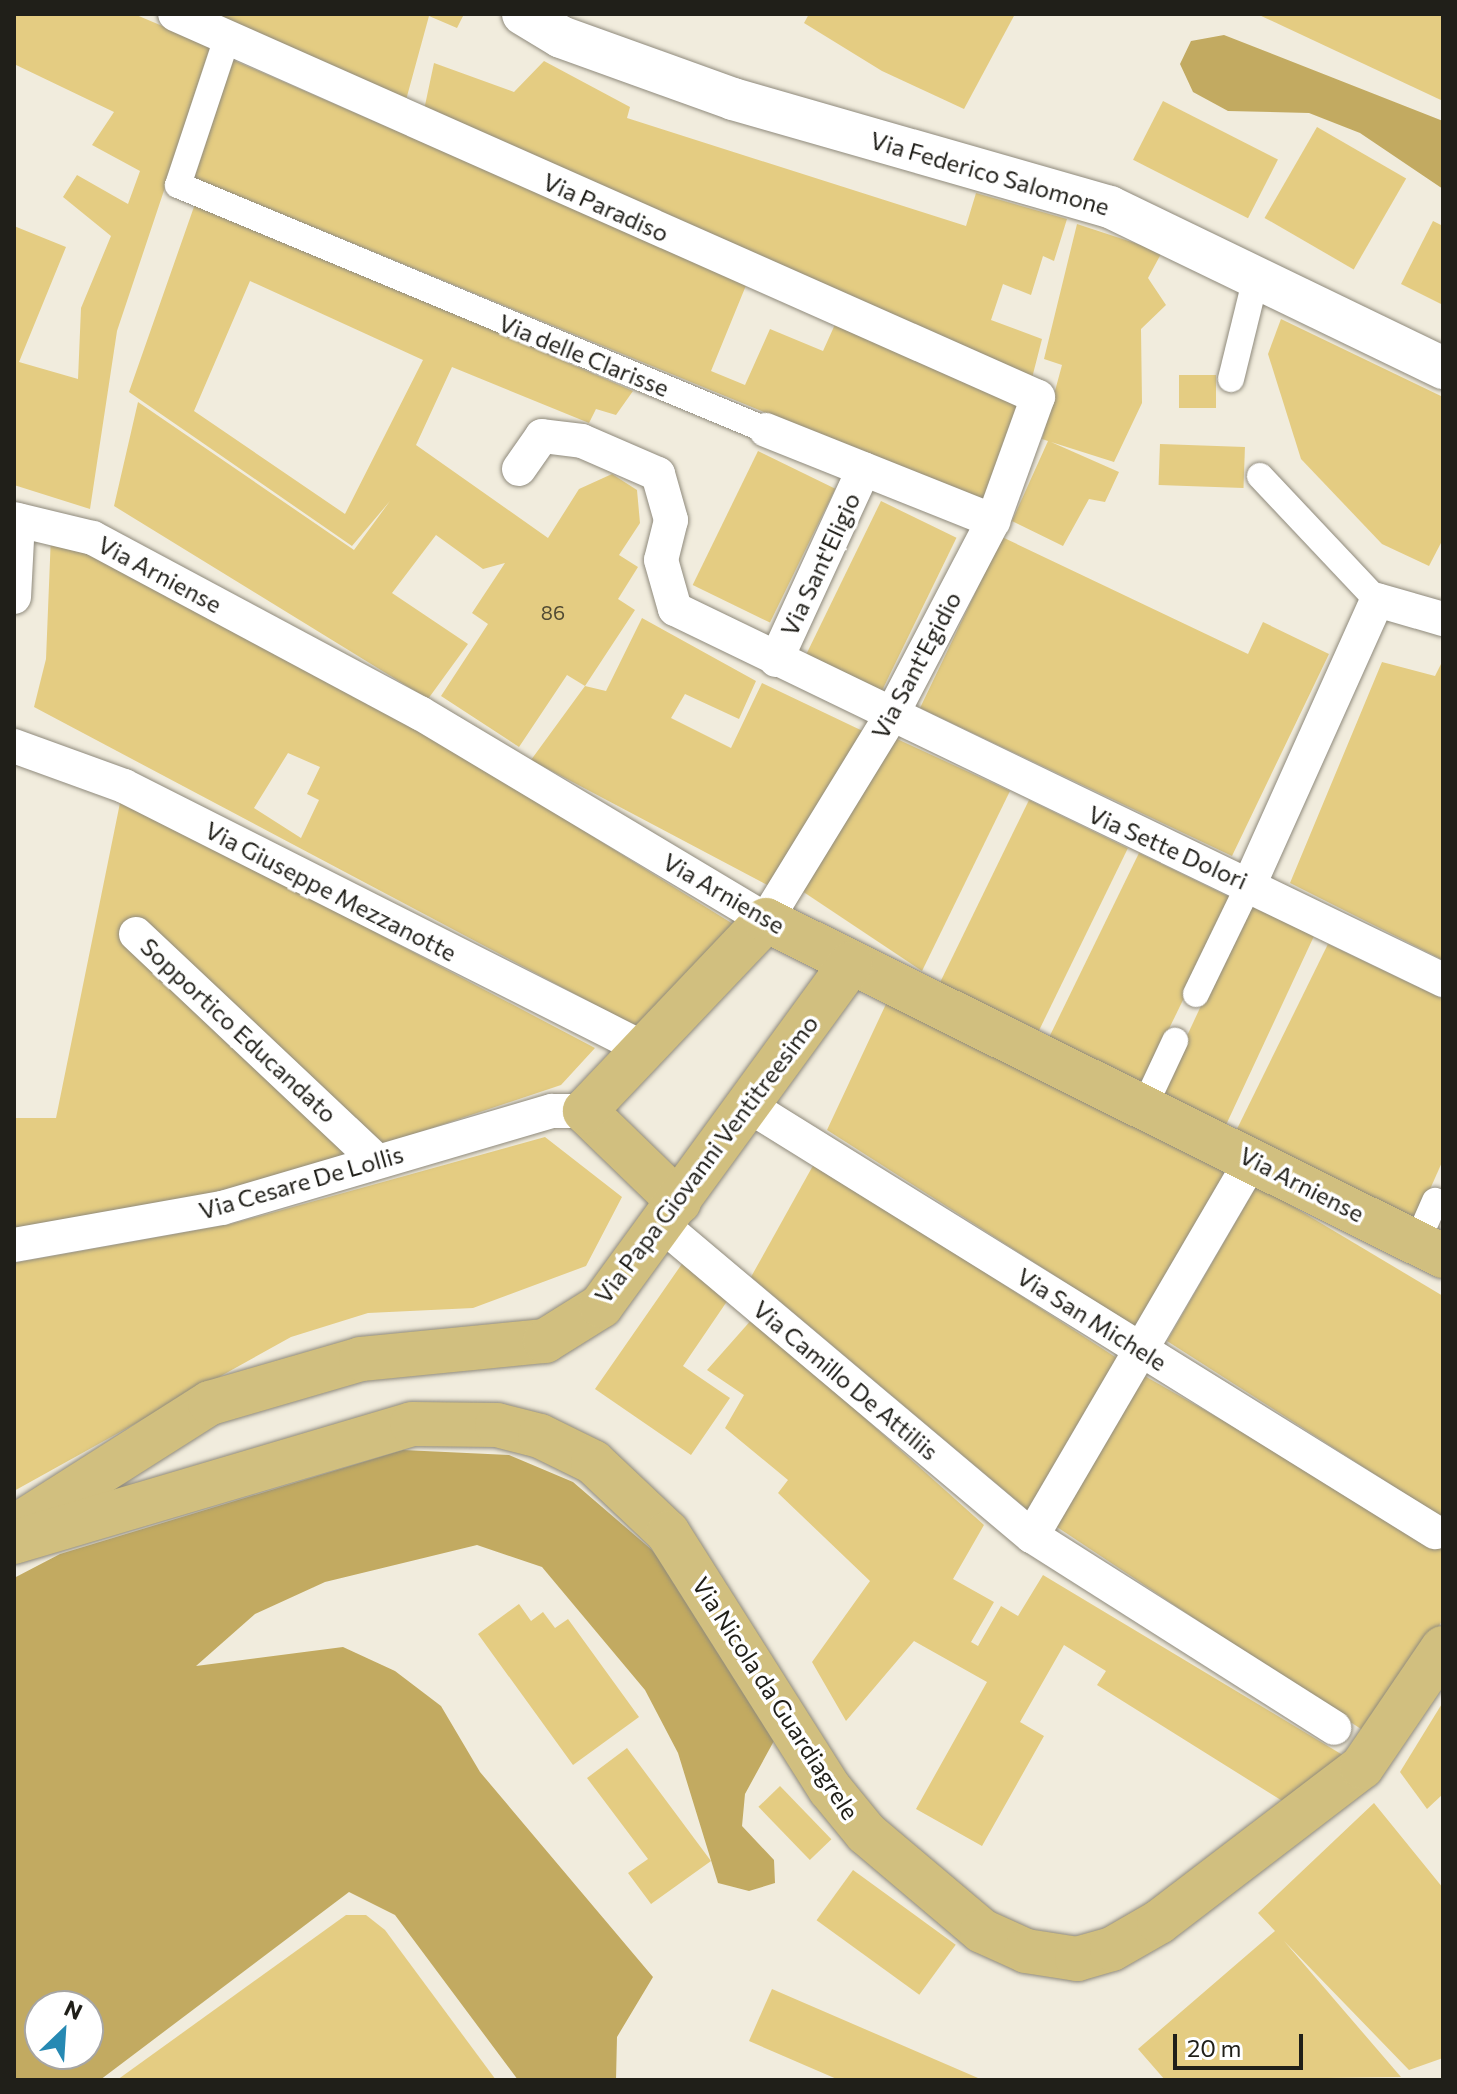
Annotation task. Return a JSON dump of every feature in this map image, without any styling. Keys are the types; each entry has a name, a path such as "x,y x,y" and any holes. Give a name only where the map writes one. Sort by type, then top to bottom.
{"main road":[{"name":"Via Arniense","path":"766,920 1145,1105 1430,1249"},
{"path":"670,1213 585,1111 766,920"},
{"name":"Via Papa Giovanni Ventitreesimo","path":"14,1527 210,1403 361,1359 545,1341 601,1306 851,963"},
{"name":"Via Nicola da Guardiagrele","path":"14,1542 412,1424 497,1425 540,1436 593,1462 668,1533 830,1789 866,1833 982,1931 1026,1951 1077,1959 1112,1949 1159,1922 1362,1767 1443,1648"}],"street":[{"name":"Via Federico Salomone","path":"523,14 561,37 733,99 1110,207 1443,368"},
{"name":"Via Paradiso","path":"182,15 227,38 1038,397"},
{"name":"Via delle Clarisse","path":"227,38 178,185 993,521"},
{"path":"1231,379 1256,277"},
{"name":"Via Sant'Egidio","path":"766,920 890,718 993,521 1038,397"},
{"name":"Via Sant'Eligio","path":"519,469 542,436 582,441 658,474 671,520 661,560 675,609 890,718"},
{"name":"Via Sant'Eligio","path":"776,660 864,469"},
{"path":"1260,476 1377,600 1443,619"},
{"path":"14,597 16,520"},
{"name":"Via Arniense","path":"16,520 93,538 420,713 766,920"},
{"path":"1196,994 1250,883 1377,600"},
{"name":"Via Sette Dolori","path":"890,718 1250,883 1443,980"},
{"name":"Via Giuseppe Mezzanotte","path":"14,746 124,786 643,1048"},
{"name":"Sopportico Educandato","path":"136,934 376,1160"},
{"path":"1145,1105 1175,1041"},
{"name":"Via San Michele","path":"749,1106 1435,1532"},
{"name":"Via Cesare De Lollis","path":"14,1245 222,1208 376,1160 552,1111 585,1111"},
{"path":"1032,1536 1145,1352 1252,1159"},
{"path":"1430,1249 1435,1201"},
{"name":"Via Camillo De Attiliis","path":"670,1213 1032,1536 1334,1728"}],"shaded area":[{"path":"1224,35 1443,121 1443,189 1360,133 1309,113 1228,111 1193,92 1180,64 1191,41"},
{"path":"403,1450 509,1455 573,1482 652,1550 708,1622 775,1739 745,1794 742,1826 774,1860 775,1883 749,1891 718,1883 678,1753 645,1690 542,1567 477,1545 325,1582 255,1614 196,1666 343,1647 395,1671 441,1706 480,1772 653,1977 617,2037 616,2080 518,2080 395,1915 349,1892 100,2080 14,2080 14,1578 60,1554"}],"building":[{"path":"14,14 134,14 212,47 117,331 90,509 14,485 14,226 66,247 19,362 78,379 81,308 111,236 63,197 77,175 128,204 140,171 92,145 114,112 14,64"},
{"path":"206,14 464,14 457,28 429,16 406,100"},
{"path":"809,14 1015,14 964,109 882,71 804,23"},
{"path":"1257,14 1443,14 1443,101"},
{"path":"233,60 747,283 711,371 745,385 770,329 823,351 837,320 1020,404 983,502 194,178"},
{"path":"544,61 630,107 627,118 966,226 976,193 1067,219 1054,261 1043,256 1031,295 1003,284 991,320 1042,339 1032,378 424,110 434,63 514,92"},
{"path":"1163,101 1278,160 1248,218 1133,160"},
{"path":"1317,127 1406,178 1354,269 1264,218"},
{"path":"196,201 633,391 616,415 596,409 589,423 452,367 416,445 548,538 579,489 612,474 637,490 640,523 619,555 638,567 618,599 635,610 585,686 567,675 519,747 441,696 488,624 472,613 505,563 483,569 436,535 392,593 468,644 428,699 114,506 138,402 354,550 390,501 352,546 129,392","holes":["250,281 423,360 345,514 194,411"]},
{"path":"1433,221 1443,226 1443,305 1401,284"},
{"path":"1077,224 1162,252 1148,278 1166,305 1141,329 1142,403 1114,462 1051,442 1119,472 1105,502 1089,499 1063,546 1012,521 1048,441 1042,439 1062,365 1044,359"},
{"path":"1281,319 1443,397 1443,539 1429,566 1382,544 1301,459 1268,354"},
{"path":"1179,375 1216,375 1216,408 1179,408"},
{"path":"1160,444 1245,447 1244,488 1159,485"},
{"path":"758,451 835,489 770,623 693,585"},
{"path":"881,501 956,538 882,692 806,655"},
{"path":"51,535 413,724 733,924 641,1029 34,707 46,659","holes":["288,753 320,767 307,794 319,800 301,838 254,808"]},
{"path":"1002,537 1248,654 1263,622 1329,654 1232,856 920,708"},
{"path":"642,618 756,681 739,719 685,694 671,718 731,748 762,683 869,734 773,888 531,760 585,686 606,691"},
{"path":"1443,660 1443,960 1290,883 1382,662 1435,676"},
{"path":"897,739 1010,791 922,971 802,891"},
{"path":"121,798 595,1048 561,1085 384,1144 140,918 353,1153 165,1207 14,1228 14,1118 56,1118"},
{"path":"1029,800 1128,848 1039,1031 940,982"},
{"path":"1139,853 1232,899 1141,1086 1048,1040"},
{"path":"1248,905 1314,936 1226,1125 1160,1094"},
{"path":"1328,944 1443,999 1443,1160 1415,1223 1235,1133"},
{"path":"886,1004 1228,1169 1140,1330 827,1130"},
{"path":"545,1137 622,1197 586,1266 473,1308 368,1313 291,1337 14,1491 14,1263 231,1224"},
{"path":"815,1162 1123,1362 1029,1511 751,1277"},
{"path":"1257,1185 1443,1296 1443,1518 1167,1341"},
{"path":"686,1258 734,1291 683,1366 730,1398 691,1455 595,1389"},
{"path":"753,1318 984,1525 953,1579 994,1602 971,1642 978,1646 1001,1606 1018,1616 1043,1575 1356,1763 1292,1807 1097,1685 1106,1671 1064,1645 1020,1722 1044,1736 982,1846 916,1809 987,1682 914,1641 846,1721 812,1662 870,1581 778,1493 788,1480 725,1428 744,1395 707,1370"},
{"path":"1143,1375 1443,1546 1443,1619 1376,1739 1051,1523"},
{"path":"519,1604 531,1621 543,1612 555,1628 568,1619 639,1717 573,1765 478,1634"},
{"path":"1443,1702 1443,1794 1427,1809 1400,1772"},
{"path":"627,1748 711,1861 651,1904 628,1873 648,1859 587,1778"},
{"path":"780,1786 831,1839 810,1860 758,1807"},
{"path":"1374,1803 1443,1888 1443,2058 1409,2070 1284,1941 1401,2077 1165,2080 1138,2049 1275,1931 1258,1913"},
{"path":"853,1870 956,1945 919,1995 817,1920"},
{"path":"346,1915 366,1915 385,1930 496,2080 117,2080"},
{"path":"772,1989 978,2078 839,2080 749,2041"}]}
